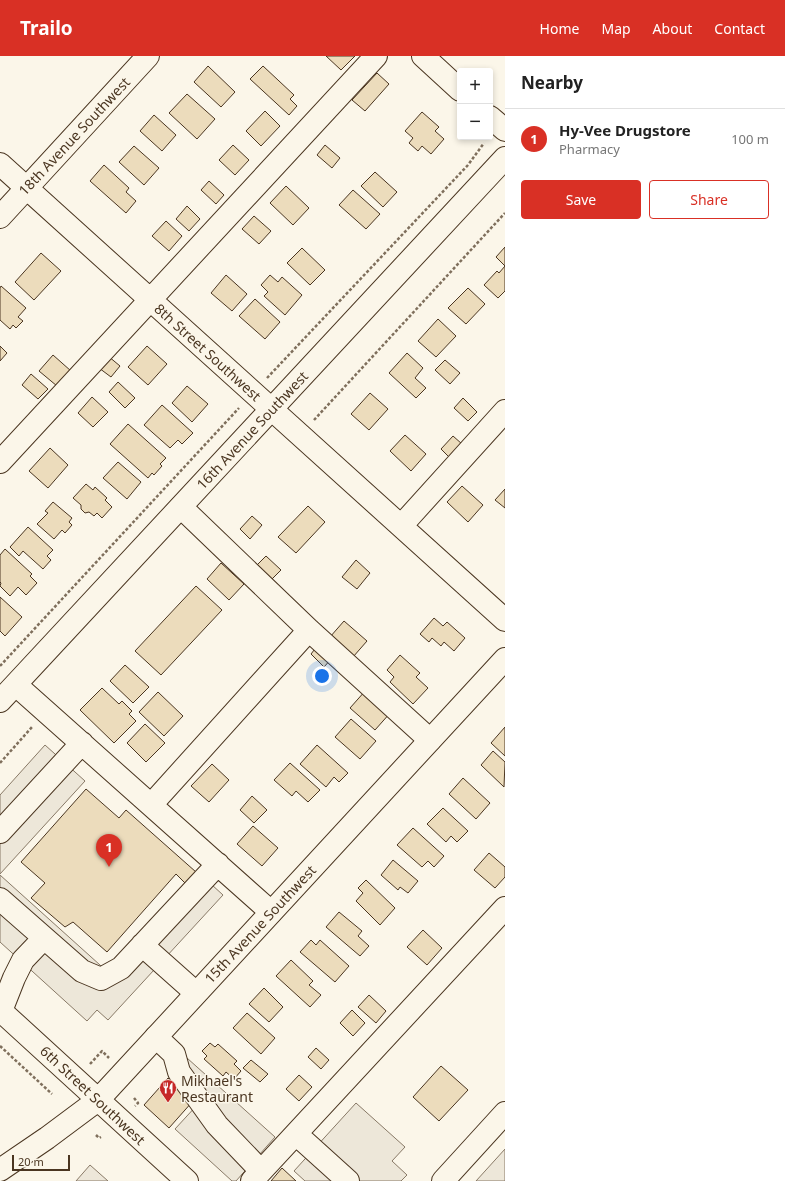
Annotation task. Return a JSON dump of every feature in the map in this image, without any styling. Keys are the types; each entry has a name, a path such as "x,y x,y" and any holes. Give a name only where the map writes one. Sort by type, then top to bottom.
{"main road":[{"name":"18th Avenue Southwest","path":"0,217 148,56"},
{"path":"0,462 376,56"},
{"path":"430,58 457,87"},
{"path":"493,120 505,130"},
{"name":"16th Avenue Southwest","path":"0,701 505,158"},
{"name":"8th Street Southwest","path":"0,164 505,620"},
{"path":"401,526 505,411"},
{"path":"181,507 309,630 430,740"},
{"path":"151,805 309,630"},
{"name":"15th Avenue Southwest","path":"0,1170 47,1138 98,1100 505,659"},
{"path":"16,684 271,912"},
{"path":"0,832 82,743"},
{"path":"0,899 82,971 102,978 121,968 218,864"},
{"path":"156,1037 174,1054 179,1072 217,1125 257,1176 505,908"},
{"path":"1,1011 23,960 44,938"},
{"path":"142,945 196,993"},
{"name":"6th Street Southwest","path":"1,1011 187,1181"},
{"path":"446,1178 501,1124"},
{"path":"296,1134 348,1181"}],"path":[{"path":"266,379 468,164 484,143"},
{"path":"300,435 505,213"},
{"path":"0,666 242,405"},
{"path":"0,1046 52,1094"},
{"path":"90,1064 102,1051 111,1060"},
{"path":"134,1098 138,1103 135,1106"},
{"path":"96,1135 99,1138 101,1136"}],"shaded area":[{"path":"45,745 85,781 0,874 0,795"},
{"path":"200,874 223,895 108,1020 97,1010 87,1021 0,942 0,875 110,974"},
{"path":"187,1058 275,1137 236,1181 232,1181 175,1129 198,1104 169,1078"},
{"path":"356,1103 405,1147 392,1161 407,1175 401,1181 305,1181 294,1171"},
{"path":"505,1149 505,1181 476,1181"},
{"path":"90,1165 108,1181 76,1181"}],"building":[{"path":"326,56 355,56 341,70"},
{"path":"208,66 235,92 221,107 194,82"},
{"path":"263,66 294,95 290,99 297,106 289,115 250,79"},
{"path":"377,73 389,84 365,111 352,100"},
{"path":"187,94 215,119 197,139 169,113"},
{"path":"265,111 280,126 261,146 246,131"},
{"path":"422,112 439,127 435,131 444,139 431,154 422,146 418,151 409,143 413,138 405,131"},
{"path":"154,115 176,135 162,151 140,131"},
{"path":"233,145 249,160 235,175 219,160"},
{"path":"325,145 340,158 332,168 317,155"},
{"path":"134,146 159,168 144,185 119,162"},
{"path":"104,165 129,188 126,192 136,201 126,213 90,181"},
{"path":"375,172 397,192 383,207 361,186"},
{"path":"209,181 224,195 216,204 201,190"},
{"path":"286,186 309,208 293,225 270,203"},
{"path":"353,190 380,214 366,229 339,205"},
{"path":"187,206 200,219 189,231 176,219"},
{"path":"254,216 271,231 259,244 242,229"},
{"path":"166,221 182,236 169,251 152,236"},
{"path":"505,247 505,266 496,257"},
{"path":"302,248 325,270 310,285 287,263"},
{"path":"41,253 61,271 34,300 15,282"},
{"path":"505,266 505,291 498,298 484,285 497,271 499,273"},
{"path":"226,275 247,294 232,311 211,293"},
{"path":"270,275 278,282 282,277 302,295 285,315 264,296 268,292 261,285"},
{"path":"1,286 26,308 18,317 23,321 16,328 13,325 10,329 0,320"},
{"path":"468,288 485,304 466,324 448,308"},
{"path":"255,299 280,322 265,339 239,316"},
{"path":"438,319 456,336 436,357 418,341"},
{"path":"0,346 7,353 0,361"},
{"path":"147,346 167,364 148,385 128,367"},
{"path":"407,353 423,368 415,378 426,388 416,398 389,373"},
{"path":"53,355 71,371 57,386 39,371"},
{"path":"108,356 120,366 111,377 99,368"},
{"path":"445,360 460,373 450,384 435,370"},
{"path":"31,374 48,389 38,399 22,385"},
{"path":"118,382 135,398 125,408 109,392"},
{"path":"187,386 208,404 192,422 172,403"},
{"path":"370,393 388,409 369,430 351,414"},
{"path":"92,397 108,412 93,427 78,413"},
{"path":"463,398 477,412 468,421 454,408"},
{"path":"162,405 193,433 182,444 178,440 170,448 144,425"},
{"path":"128,424 166,458 160,464 162,466 154,475 152,473 148,478 110,444"},
{"path":"405,435 426,454 411,471 390,451"},
{"path":"453,436 462,444 450,458 441,449"},
{"path":"50,448 68,465 48,488 29,471"},
{"path":"118,462 141,482 127,499 103,478"},
{"path":"86,484 93,490 95,487 107,498 105,500 112,507 102,518 97,513 94,516 89,512 85,513 81,509 81,505 73,498"},
{"path":"462,486 483,505 468,522 447,502"},
{"path":"505,489 505,508 495,500"},
{"path":"53,502 72,518 69,522 72,525 65,533 62,530 54,539 37,524 48,513 45,511"},
{"path":"308,506 325,522 296,553 278,537"},
{"path":"252,516 262,525 250,539 240,529"},
{"path":"28,527 53,550 47,556 51,560 43,569 23,551 19,556 10,547"},
{"path":"5,549 32,574 30,576 37,583 26,595 18,587 10,596 0,586 0,555"},
{"path":"266,556 281,570 272,579 257,565"},
{"path":"356,560 370,573 357,589 342,577"},
{"path":"221,563 244,584 229,600 207,579"},
{"path":"196,586 222,610 161,675 135,651"},
{"path":"0,597 22,617 5,636 0,631"},
{"path":"434,618 443,626 447,622 465,638 454,651 444,642 441,646 432,638 429,642 420,634"},
{"path":"344,621 367,641 353,657 330,637"},
{"path":"318,645 332,658 324,667 311,654"},
{"path":"400,655 420,673 416,677 428,688 413,704 390,682 394,677 387,670"},
{"path":"125,665 149,687 133,703 110,681"},
{"path":"102,688 119,704 122,701 132,711 129,714 136,721 114,743 80,710"},
{"path":"366,690 391,712 375,730 350,708"},
{"path":"158,692 183,716 164,736 139,712"},
{"path":"351,719 376,741 360,759 335,737"},
{"path":"145,724 165,743 146,762 127,743"},
{"path":"505,727 505,756 491,743"},
{"path":"317,745 348,773 339,782 334,777 326,787 300,764"},
{"path":"493,751 505,762 504,787 481,765"},
{"path":"290,763 320,790 308,802 296,791 292,796 274,780"},
{"path":"212,764 229,780 209,802 191,786"},
{"path":"463,778 490,803 476,819 449,794"},
{"path":"86,789 119,818 126,810 196,872 186,884 176,874 107,952 73,922 65,927 31,898 45,883 21,862"},
{"path":"252,796 267,810 254,823 240,810"},
{"path":"443,808 468,831 457,842 451,836 446,842 427,824"},
{"path":"253,826 278,848 262,866 237,844"},
{"path":"413,828 444,856 434,867 428,861 422,867 397,845"},
{"path":"489,853 505,867 505,877 495,888 474,870"},
{"path":"393,860 418,881 408,893 400,887 398,890 381,875"},
{"path":"366,880 395,908 380,925 356,901 363,893 358,888"},
{"path":"339,912 362,931 358,936 369,946 360,956 326,927"},
{"path":"423,930 442,948 427,965 407,947"},
{"path":"311,940 316,945 320,940 349,966 335,982 300,952"},
{"path":"291,960 313,981 309,985 321,995 310,1007 276,976"},
{"path":"264,988 283,1007 269,1022 249,1004"},
{"path":"369,995 386,1011 376,1023 358,1007"},
{"path":"352,1010 365,1023 353,1036 340,1023"},
{"path":"247,1013 275,1038 261,1054 233,1028"},
{"path":"210,1043 215,1047 218,1044 237,1061 234,1064 241,1071 234,1079 226,1072 223,1076 204,1059 207,1056 202,1051"},
{"path":"316,1048 329,1060 321,1069 308,1057"},
{"path":"251,1060 268,1074 260,1082 243,1068"},
{"path":"441,1066 468,1090 439,1121 413,1097"},
{"path":"299,1075 312,1087 299,1101 286,1089"},
{"name":"Mikhael's Restaurant","path":"168,1078 193,1101 169,1128 144,1105"},
{"path":"282,1168 296,1181 271,1181"}],"place":[{"name":"Hy-Vee Drugstore","path":"109,867"},
{"name":"Mikhael's Restaurant","path":"168,1103"}]}
